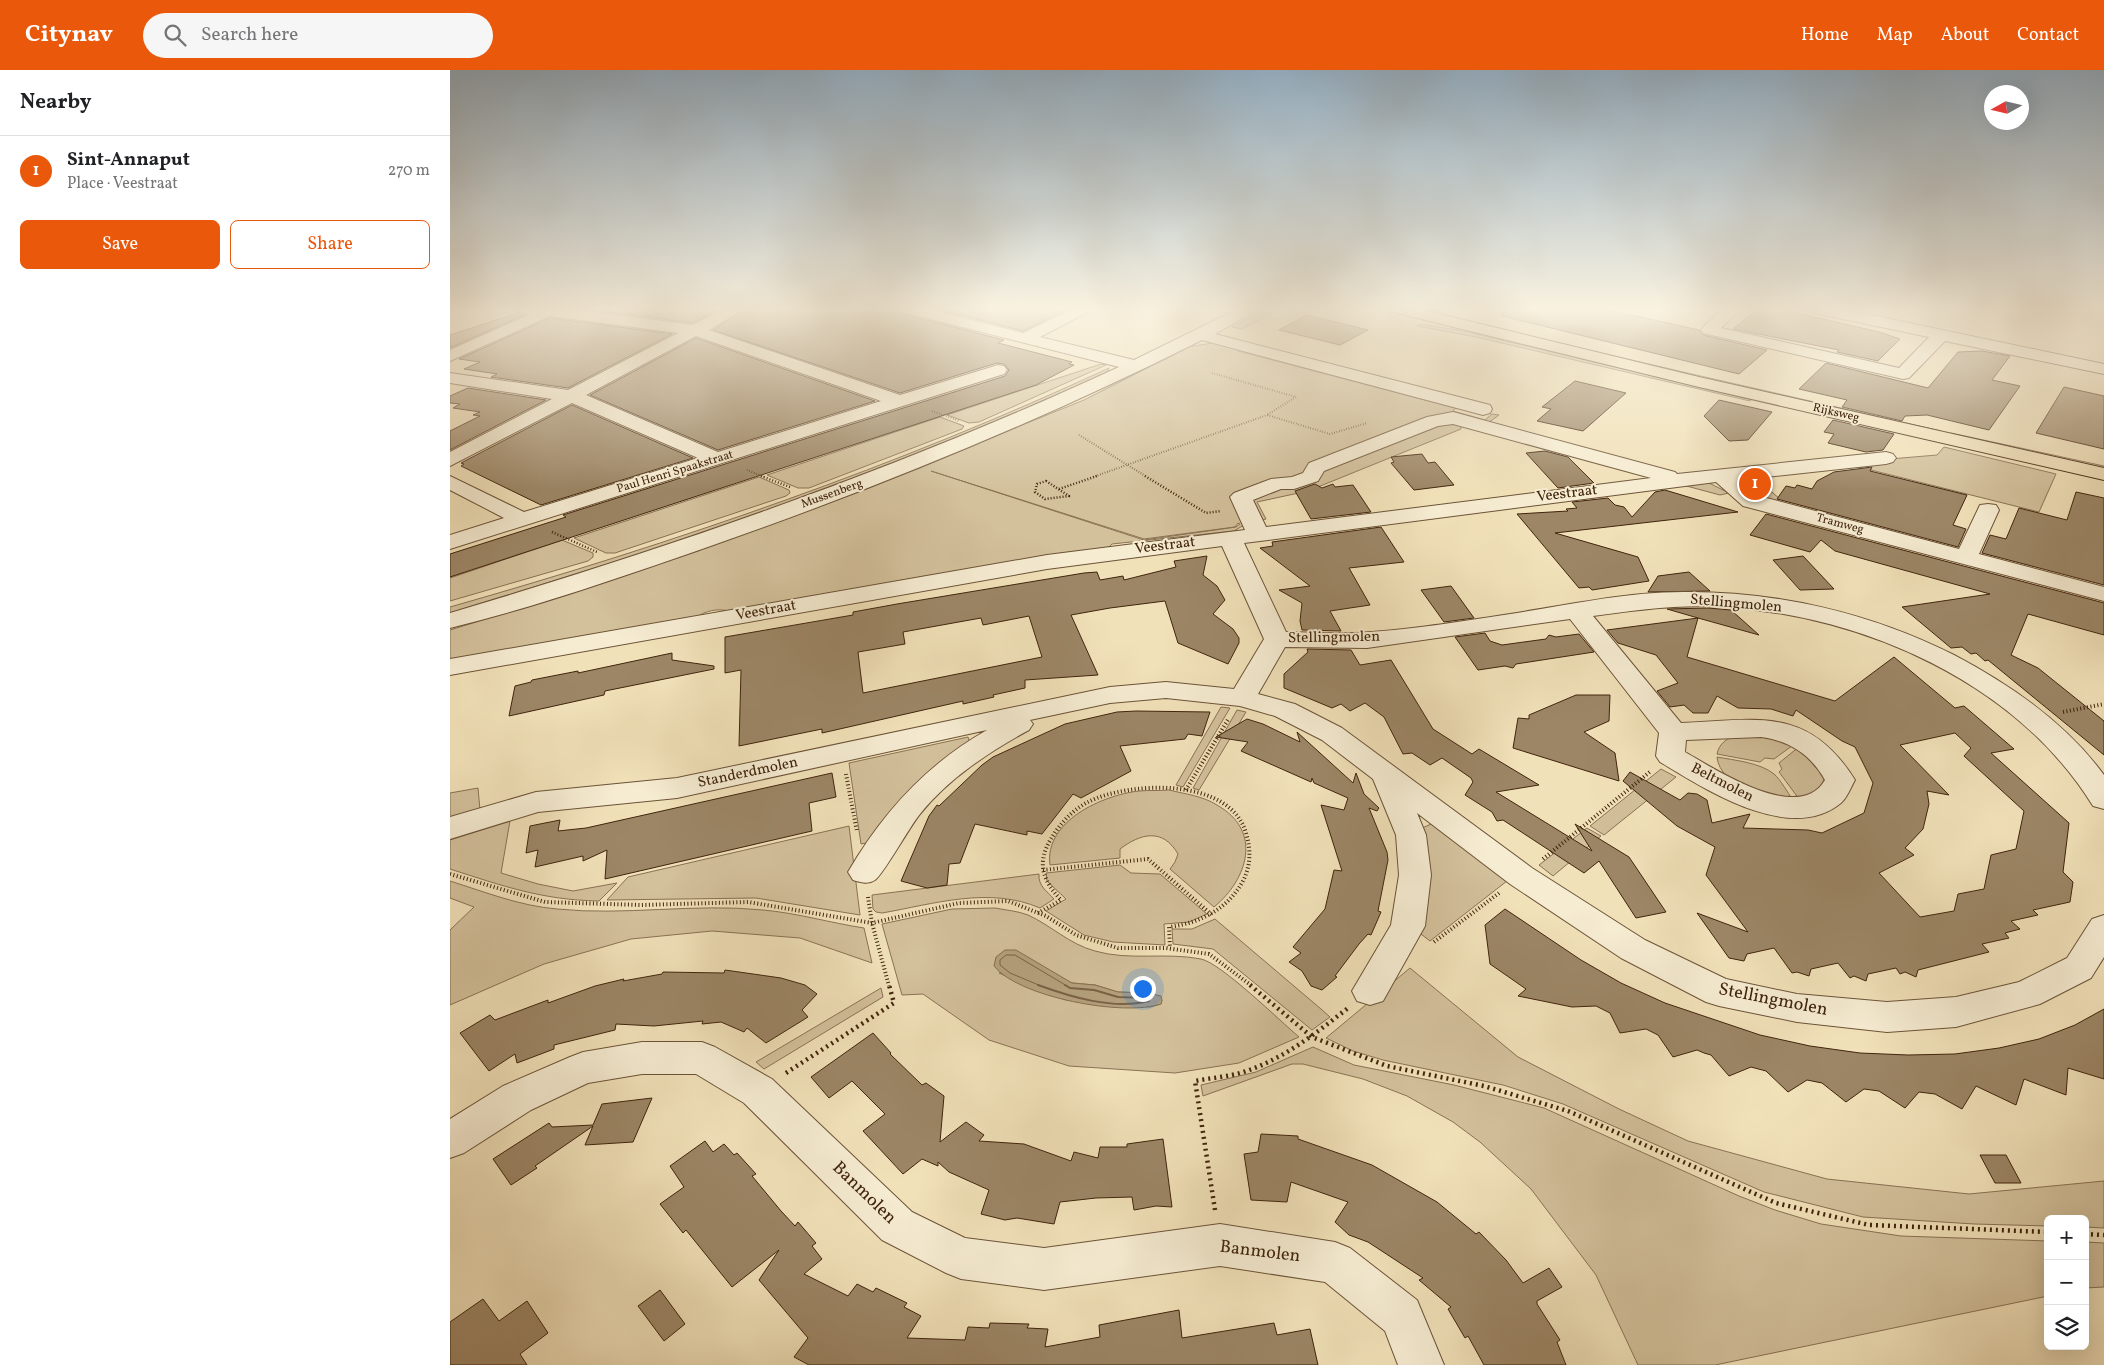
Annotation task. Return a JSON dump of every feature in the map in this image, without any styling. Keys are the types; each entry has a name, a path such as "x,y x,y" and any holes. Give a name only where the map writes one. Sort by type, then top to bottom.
{"main road":[{"name":"Rijksweg","path":"1641,368 2104,474"}],"street":[{"path":"450,460 623,368"},
{"path":"807,368 900,400"},
{"name":"Mussenberg","path":"450,621 669,552 842,491 988,433 1131,368"},
{"path":"1329,368 1492,411"},
{"path":"1878,368 1903,374 1908,368"},
{"name":"Paul Henri Spaakstraat","path":"450,542 998,370"},
{"path":"450,378 572,396 718,458"},
{"path":"1258,534 1241,498 1278,483 1294,483 1311,477 1316,467 1434,421 1453,418 1682,480"},
{"name":"Veestraat","path":"450,667 1047,562 1682,480 1886,458"},
{"name":"Tramweg","path":"1721,476 1751,501 2104,594"},
{"path":"450,482 522,519"},
{"path":"1966,558 1988,510"},
{"path":"1230,538 1277,639 1242,698"},
{"name":"Stellingmolen","path":"1277,639 1365,641 1629,603 1683,599 1740,601 1817,614 1869,628 1914,646 1970,674 2032,717 2074,754 2104,799"},
{"path":"1576,611 1673,732"},
{"name":"Standerdmolen","path":"450,828 536,802 677,788 1110,695 1166,690 1242,698"},
{"name":"Stellingmolen","path":"1242,698 1285,710 1332,734 1521,876 1633,949 1719,992 1797,1008 1887,1017 1956,1012 2027,994 2078,968 2104,928"},
{"name":"Standerdmolen","path":"864,872 910,806 938,778 988,740 1046,708"},
{"name":"Beltmolen","path":"1762,728 1783,730 1805,741 1829,760 1840,780 1831,795 1813,804 1790,808 1750,799 1670,756 1673,732 1762,728"},
{"name":"Stellingmolen","path":"1370,991 1408,926 1415,875 1411,835 1385,774"},
{"name":"Banmolen","path":"450,1140 517,1098 583,1068 642,1058 702,1058 758,1091 897,1226 961,1258 1044,1269 1220,1245 1335,1263 1401,1316 1421,1365"}],"path":[{"path":"1059,489 1267,415 1296,397 1212,373"},
{"path":"900,400 966,423"},
{"path":"1267,415 1330,434 1380,418 1413,429"},
{"path":"1079,435 1206,513 1246,508"},
{"path":"718,458 795,490"},
{"path":"1046,481 1059,489 1068,496 1045,499 1035,492 1037,484 1046,481"},
{"path":"522,519 602,554"},
{"path":"1186,790 1242,698"},
{"path":"2032,717 2104,704"},
{"path":"758,1091 894,1003 872,923 843,753"},
{"path":"1038,913 1061,900 1048,887 1042,877 1047,844 1059,826 1089,802 1122,791 1144,788 1186,790 1205,794 1223,804 1238,817 1249,837 1251,861 1245,880 1229,901 1212,915 1190,925 1169,927 1170,948"},
{"path":"1043,870 1148,859 1212,915"},
{"path":"450,874 545,902 641,905 748,902 872,923 968,903 1008,901 1038,913 1076,935 1118,948 1170,948 1209,954 1237,974 1312,1037 1387,1066 1484,1086 1568,1111 1776,1203 1869,1225 2044,1232"},
{"path":"2089,1234 2104,1235"}],"shaded area":[{"path":"1088,368 1098,368 979,422 969,423 947,415"},
{"path":"1109,368 1106,374 934,450 701,535 450,613 450,607 618,557 784,501 948,438"},
{"path":"1147,368 1305,368 1456,408 1453,411 1485,420 1492,414 1499,415 1488,423 1461,426 1461,429 1308,491 1257,502 1266,519 1244,525 1234,531 1112,544 1109,547 920,577 728,611 712,611 697,617 450,661 450,630 505,613 901,474 1084,400","holes":["931,471 1144,539 1235,527 1238,523 1240,524 1236,527 1144,540"]},
{"path":"1611,368 1622,368 1751,399 1750,401"},
{"path":"1659,368 1668,368 1941,431"},
{"path":"940,417 964,426 962,429 809,488 798,488 767,475"},
{"path":"1951,433 2104,466 2104,469 1952,435"},
{"path":"1944,447 2056,474 2039,512 1859,467 1890,459 1937,455"},
{"path":"1753,476 1780,499 1775,503 1764,500 1742,485 1744,479"},
{"path":"759,477 789,490 790,493 786,496 615,553 606,553 574,538"},
{"path":"1709,483 1729,493 1720,495 1679,484"},
{"path":"562,540 593,553 593,557 588,561 450,601 450,578"},
{"path":"1221,707 1230,708 1183,787 1176,785"},
{"path":"1237,710 1246,712 1199,790 1193,788"},
{"path":"1758,733 1796,743 1774,759 1765,758 1760,762 1717,754 1719,748 1728,739 1739,735"},
{"path":"968,737 970,743 876,841 861,844 849,763"},
{"path":"1800,746 1825,777 1821,786 1815,792 1799,799 1779,772 1782,769 1779,763"},
{"path":"1717,757 1747,762 1769,770 1779,779 1793,800 1759,794 1736,784 1720,767"},
{"path":"1661,769 1676,777 1604,835 1590,826"},
{"path":"478,788 480,810 450,821 450,793"},
{"path":"1169,790 1212,802 1231,816 1241,828 1245,841 1246,855 1242,869 1226,896 1214,907 1170,869 1178,854 1166,840 1159,837 1151,836 1136,839 1120,849 1120,858 1050,865 1051,849 1056,835 1066,823 1079,813 1109,798 1139,791"},
{"path":"510,821 501,873 538,884 573,891 617,883 599,901 578,900 523,891 450,869 450,840"},
{"path":"1431,824 1507,881 1430,941 1417,931 1420,829"},
{"path":"849,826 860,915 756,898 607,900 628,877"},
{"path":"1587,828 1601,836 1553,876 1539,865"},
{"path":"1120,865 1131,873 1160,874 1207,914 1189,922 1164,924 1165,945 1113,942 1084,935 1046,911 1066,899 1047,881 1046,873"},
{"path":"1039,874 1041,885 1054,899 1040,908 1001,898 981,898 941,902 882,913 876,912 873,909 872,895"},
{"path":"450,881 516,902 557,909 608,911 737,908 776,911 864,928 872,963 800,938 712,931 631,939 544,964 450,1005 450,930 474,907 450,898"},
{"path":"995,908 1028,915 1077,944 1108,954 1174,956 1201,959 1236,981 1299,1037 1239,1063 1175,1073 1069,1066 989,1040 923,994 902,995 882,924 952,909","holes":["999,973 1064,979 1072,983 1095,985 1118,992 1148,993 1162,1000 1161,1004 1150,1007 1066,1000 1035,990"]},
{"path":"1215,919 1330,1017 1312,1030 1213,949 1173,944 1172,929 1192,929"},
{"path":"1410,968 1518,1057 1619,1109 1688,1141 1827,1179 1969,1194 2104,1181 2104,1228 2089,1227 2089,1215 2044,1215 2044,1226 1974,1224 1863,1217 1764,1192 1563,1104 1503,1085 1383,1060 1353,1051 1326,1038"},
{"path":"881,988 883,997 764,1069 756,1062"},
{"path":"1313,1047 1354,1065 1454,1085 1544,1108 1739,1196 1775,1210 1821,1224 1901,1236 2044,1241 2044,1297 1715,1365 1638,1365 1596,1275 1531,1189 1480,1142 1453,1122 1407,1096 1363,1079 1303,1064 1292,1064 1203,1096 1201,1085 1256,1072"},
{"path":"2089,1242 2104,1243 2104,1287 2089,1288"}],"water":[{"path":"1005,950 1016,950 1072,983 1095,985 1118,992 1148,993 1161,996 1161,1004 1123,1008 1073,1002 1048,995 1025,987 1007,977 994,966 996,957"}],"building":[{"path":"606,368 568,388 491,377 497,374 464,369"},
{"path":"639,368 782,368 875,401 718,450 590,395"},
{"path":"827,368 979,368 900,393"},
{"path":"1008,368 1067,368 1036,385 450,577 450,554 566,517 563,515 1005,376 1009,370"},
{"path":"1716,368 1745,368 1739,374"},
{"path":"1820,368 1848,368 1928,388 1944,368 2001,368 1992,380 2020,386 1989,430 1927,415 1905,416 1902,421 1842,407 1847,400 1799,389"},
{"path":"1575,381 1626,393 1583,431 1537,421 1551,409 1542,407"},
{"path":"2064,387 2104,396 2104,449 2036,433"},
{"path":"468,388 546,400 450,450 450,431 480,416 473,415 480,412 453,408 460,404 450,403 450,396"},
{"path":"1719,400 1772,412 1748,440 1729,441 1704,416"},
{"path":"572,405 693,458 541,505 461,466 464,464 461,463"},
{"path":"1833,420 1894,434 1883,450 1866,452 1828,443 1834,434 1824,432"},
{"path":"1545,451 1568,457 1594,483 1558,488 1526,453"},
{"path":"1422,454 1428,463 1435,462 1454,485 1414,490 1391,463 1394,462 1391,457"},
{"path":"1872,467 1870,471 1967,495 1953,525 1966,529 1958,547 1777,499 1786,486 1795,488 1797,485 1812,489 1817,481 1834,472"},
{"path":"1315,484 1322,488 1333,484 1335,487 1353,485 1371,512 1311,519 1295,491"},
{"path":"1665,490 1738,512 1555,533 1638,557 1649,581 1592,590 1589,587 1579,588 1517,514 1568,511 1566,509 1577,508 1572,502 1608,498 1615,505 1624,507 1632,517 1655,492"},
{"path":"2076,492 2104,498 2104,585 1982,553 1990,535 2006,539 2019,508 2067,520"},
{"path":"1766,514 2104,603 2104,635 2028,614 2011,655 2038,668 2104,721 2104,755 1988,660 1985,661 1976,653 1971,654 1962,647 1951,648 1902,607 1990,594 1835,551 1821,540 1810,552 1750,535"},
{"path":"1381,527 1404,562 1349,568 1370,605 1330,611 1341,631 1302,630 1300,621 1302,603 1279,590 1310,586 1260,548 1273,546 1272,542"},
{"path":"1207,556 1203,575 1217,586 1225,600 1213,614 1233,629 1239,638 1239,643 1228,664 1178,643 1165,601 1110,608 1071,615 1098,675 1025,680 1025,688 993,695 994,697 963,704 963,701 822,733 822,729 739,746 741,670 725,673 725,637 853,615 853,612 897,604 1084,573 1097,572 1100,580 1123,576 1124,580 1176,567 1174,561","holes":["1029,616 1042,657 863,693 858,652 905,644 903,632 981,618 983,625"]},
{"path":"1803,556 1834,589 1800,590 1773,560"},
{"path":"1689,572 1710,591 1648,592 1658,576"},
{"path":"1451,586 1474,618 1444,622 1421,590"},
{"path":"1708,608 1731,610 1759,635 1667,609"},
{"path":"1698,618 1687,657 1835,701 1894,657 1955,708 1964,706 2014,749 1991,753 2069,823 2063,872 2073,882 2070,902 2033,910 2038,915 2011,921 2020,929 2005,933 2009,938 1982,944 1989,952 1918,970 1916,977 1905,972 1900,974 1896,968 1868,974 1866,981 1854,976 1850,978 1838,963 1811,969 1809,976 1797,972 1792,973 1774,948 1747,954 1744,961 1729,958 1697,913 1748,932 1706,875 1715,847 1677,826 1623,781 1630,772 1680,800 1688,793 1697,794 1707,800 1712,823 1750,814 1743,828 1808,830 1822,833 1864,813 1873,783 1855,747 1842,741 1796,710 1793,716 1771,709 1738,708 1717,696 1708,713 1693,713 1684,705 1670,707 1657,691 1678,683 1656,655 1618,643 1607,630","holes":["1955,733 1971,748 1964,756 2024,811 2016,849 1991,855 1984,889 1958,894 1954,911 1920,917 1879,873 1914,855 1905,848 1923,829 1929,804 1927,791 1949,795 1900,745"]},
{"path":"1485,633 1490,641 1502,645 1546,639 1549,635 1556,637 1579,634 1594,652 1516,664 1513,668 1505,666 1478,670 1455,637"},
{"path":"1307,649 1351,650 1360,665 1391,660 1433,729 1472,754 1479,749 1539,785 1496,792 1592,851 1575,824 1629,857 1666,912 1636,918 1599,861 1584,873 1503,820 1497,821 1492,812 1465,795 1473,782 1471,778 1442,758 1430,765 1412,753 1403,754 1384,717 1365,703 1350,711 1341,704 1332,708 1284,688 1284,674 1308,652"},
{"path":"672,653 672,660 714,666 714,669 605,691 604,695 509,716 515,686 531,682 532,680 578,671 578,673"},
{"path":"1576,695 1610,695 1609,721 1584,732 1615,753 1619,781 1513,748 1518,718 1529,719 1529,715"},
{"path":"1117,712 1210,712 1202,736 1188,734 1185,739 1120,746 1131,771 1081,798 1073,794 1042,834 1027,831 1027,835 975,824 960,863 949,864 947,885 927,888 901,881 929,816 937,805 939,806 993,757 1065,724"},
{"path":"1247,719 1263,724 1300,742 1297,732 1353,783 1356,773 1364,794 1379,808 1377,811 1369,808 1387,852 1388,860 1378,911 1381,912 1371,935 1368,934 1359,944 1335,976 1337,977 1322,990 1311,986 1302,971 1289,962 1301,953 1293,947 1325,909 1334,870 1342,871 1321,805 1344,810 1348,798 1314,783 1312,778 1311,782 1241,751 1248,742 1216,737"},
{"path":"832,773 836,797 809,803 812,831 605,879 607,850 583,861 583,856 535,867 538,850 526,853 530,826 560,820 558,831 586,828"},
{"path":"1505,909 1581,960 1621,983 1665,1003 1760,1035 1810,1046 1860,1053 1955,1054 1999,1048 2039,1039 2075,1025 2104,1009 2104,1079 2068,1068 2066,1095 2024,1079 2016,1105 1976,1086 1962,1109 1935,1094 1919,1092 1905,1108 1879,1091 1864,1089 1846,1102 1822,1083 1807,1080 1788,1092 1766,1071 1751,1067 1729,1076 1711,1055 1697,1050 1673,1057 1658,1035 1646,1029 1620,1033 1610,1013 1596,1006 1572,1007 1518,996 1526,989 1490,964 1485,925"},
{"path":"725,970 781,978 805,985 817,994 802,1010 808,1017 766,1043 747,1028 744,1032 721,1022 702,1024 703,1021 654,1026 616,1024 615,1030 554,1045 554,1049 517,1063 515,1054 489,1071 460,1033 490,1015 495,1020 548,1000 548,1003 595,986 624,979 623,981 662,974 663,972 724,973"},
{"path":"873,1033 890,1054 922,1085 926,1083 944,1096 940,1142 966,1122 984,1135 979,1141 1024,1144 1071,1161 1074,1152 1098,1158 1100,1147 1127,1147 1127,1144 1163,1139 1172,1207 1156,1206 1134,1210 1132,1197 1096,1198 1060,1202 1054,1224 1017,1218 1005,1220 981,1214 989,1190 949,1172 938,1162 938,1166 922,1159 903,1174 863,1131 885,1114 852,1081 829,1098 811,1077"},
{"path":"652,1098 633,1142 585,1145 593,1126 511,1185 493,1159 549,1123 552,1127 593,1125 602,1104"},
{"path":"1261,1134 1298,1136 1298,1139 1372,1165 1437,1202 1476,1234 1479,1232 1506,1260 1523,1283 1549,1268 1562,1287 1537,1301 1537,1304 1560,1340 1557,1342 1566,1365 1484,1365 1468,1336 1465,1338 1448,1309 1451,1307 1419,1280 1423,1278 1368,1242 1349,1235 1335,1222 1348,1202 1291,1182 1287,1202 1251,1200 1244,1154 1258,1152"},
{"path":"705,1141 713,1152 724,1144 734,1155 737,1153 756,1174 752,1176 781,1211 795,1226 798,1222 816,1243 812,1246 822,1259 804,1274 848,1296 857,1284 873,1292 876,1288 907,1303 904,1307 921,1316 907,1338 965,1340 968,1327 989,1328 990,1323 1029,1324 1027,1328 1048,1329 1045,1347 1100,1337 1099,1325 1179,1310 1182,1338 1274,1323 1277,1335 1310,1329 1318,1365 809,1365 794,1357 808,1338 759,1280 779,1250 732,1287 686,1230 683,1233 660,1204 684,1187 670,1166"},
{"path":"1980,1155 2006,1155 2021,1183 1995,1183"},
{"path":"660,1290 685,1324 664,1341 638,1306"},
{"path":"483,1299 499,1321 527,1301 548,1333 520,1354 527,1365 450,1365 450,1322"}],"place":[{"name":"Sint-Annaput","path":"1755,484"}]}
